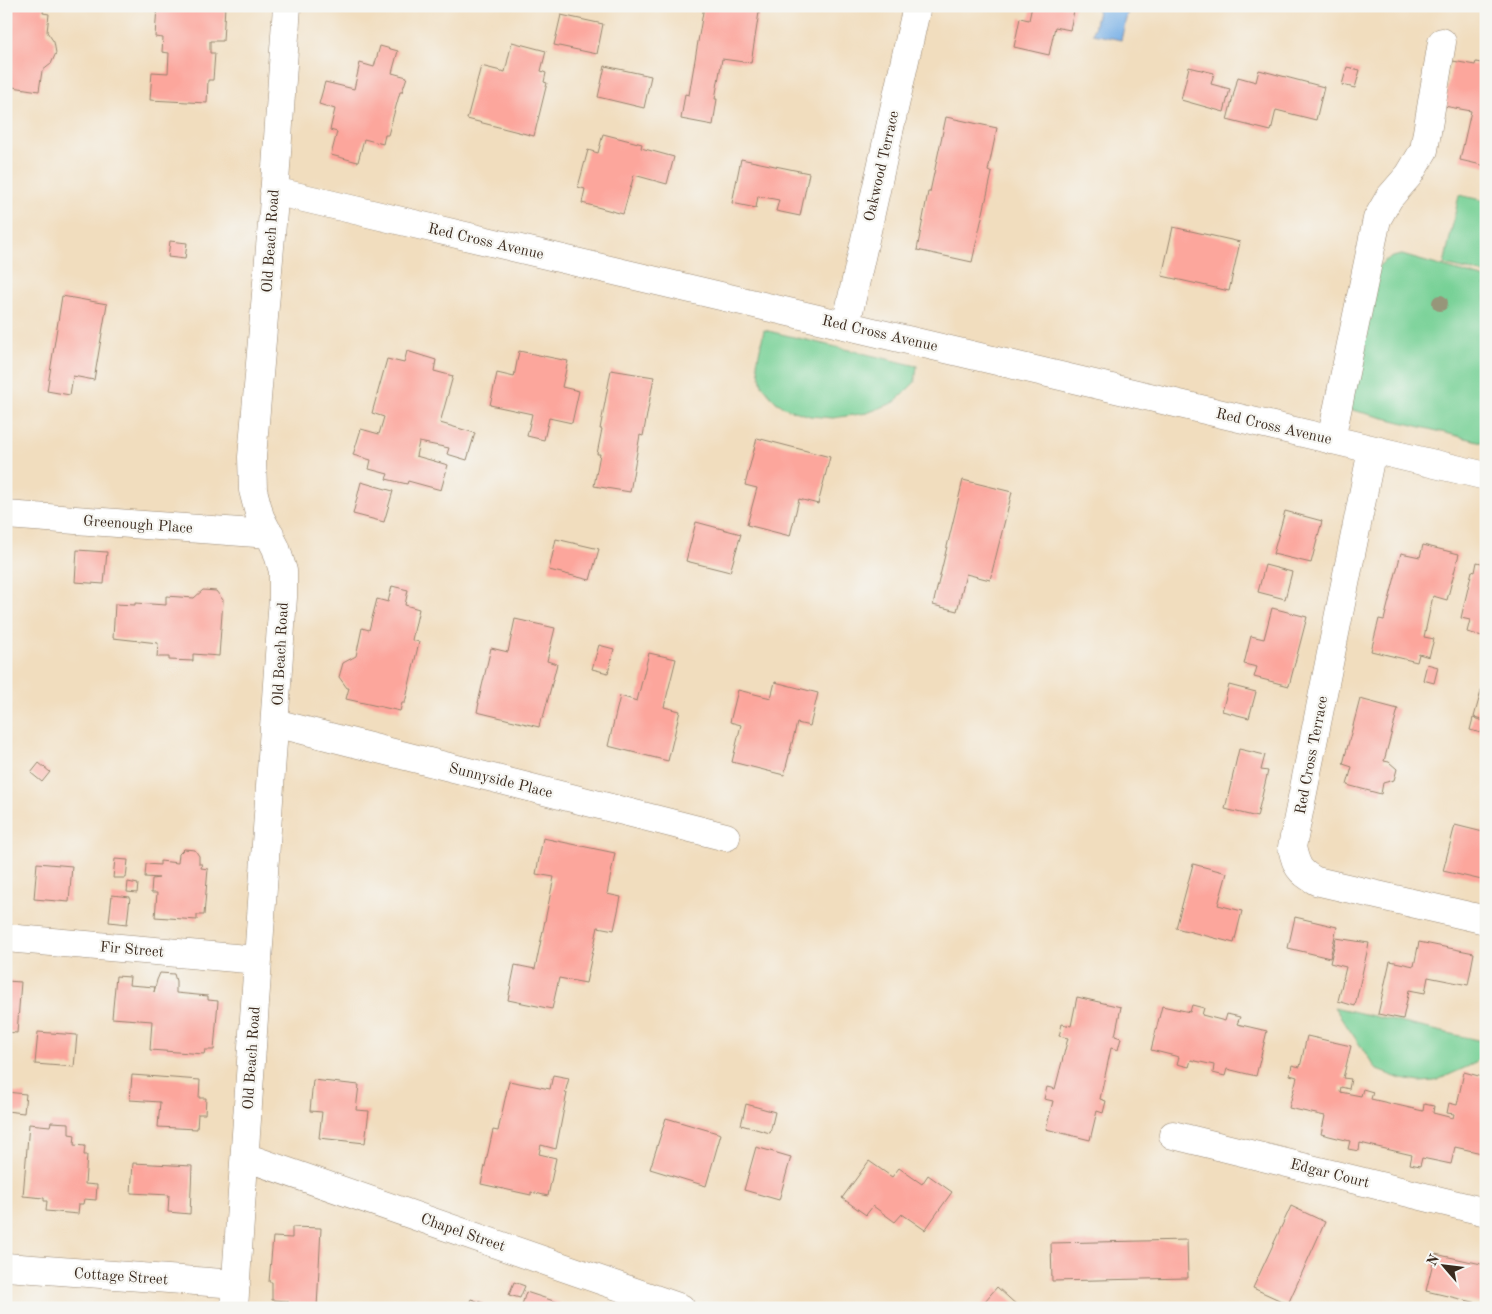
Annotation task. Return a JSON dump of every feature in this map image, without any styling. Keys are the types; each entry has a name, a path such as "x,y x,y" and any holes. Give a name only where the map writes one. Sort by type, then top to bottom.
{"street":[{"name":"Old Beach Road","path":"235,1296 283,597 283,571 270,534 260,517 253,490 252,457 287,6"},
{"name":"Oakwood Terrace","path":"846,325 917,6"},
{"path":"1331,440 1377,218 1389,198 1409,175 1424,150 1442,42"},
{"name":"Red Cross Avenue","path":"274,191 1486,476"},
{"name":"Red Cross Terrace","path":"1372,450 1292,847 1295,862 1304,874 1316,881 1486,920"},
{"name":"Greenough Place","path":"6,514 270,534"},
{"name":"Sunnyside Place","path":"275,723 726,837"},
{"name":"Fir Street","path":"6,938 258,960"},
{"name":"Edgar Court","path":"1173,1135 1486,1212"},
{"name":"Chapel Street","path":"245,1157 681,1308"},
{"name":"Cottage Street","path":"6,1268 235,1296"}],"green space":[{"path":"1459,195 1486,201 1486,274 1444,265"},
{"path":"1402,255 1486,279 1486,443 1348,409 1376,269 1388,259"},
{"path":"764,330 917,366 915,382 895,402 867,413 833,418 810,416 788,409 776,402 762,385 757,363"},
{"path":"1334,1007 1486,1042 1486,1055 1469,1066 1435,1081 1420,1082 1401,1079 1377,1070"}],"water":[{"path":"1099,6 1129,6 1121,40 1093,34"}],"building":[{"path":"6,6 44,6 43,13 49,14 47,32 54,42 56,53 51,64 42,71 39,91 6,86"},
{"path":"157,6 225,6 223,41 210,41 210,53 215,53 213,80 208,80 207,103 150,100 152,72 168,73 169,53 162,52 163,38 155,37"},
{"path":"704,6 760,6 751,63 722,59 715,99 717,99 713,125 681,119 685,94 689,95"},
{"path":"1032,6 1075,6 1070,30 1055,27 1049,55 1014,47 1020,18 1029,20"},
{"path":"561,15 603,24 597,54 554,45"},
{"path":"512,42 546,51 541,71 546,73 544,82 547,83 534,136 467,119 481,66 505,72"},
{"path":"380,46 398,51 392,73 407,77 402,92 400,92 388,135 385,135 383,144 364,139 358,162 331,155 337,132 330,130 335,109 319,104 325,82 354,89 360,63 374,67"},
{"path":"1453,61 1475,65 1476,62 1486,64 1486,166 1460,160 1471,111 1444,106"},
{"path":"605,66 651,76 644,108 598,97"},
{"path":"1189,67 1214,73 1211,84 1230,89 1224,112 1181,100"},
{"path":"1347,67 1360,70 1355,88 1342,85"},
{"path":"1259,70 1324,87 1316,120 1276,110 1271,131 1227,120 1238,77 1256,82"},
{"path":"946,117 997,128 988,171 992,173 972,262 917,250 928,192 930,192"},
{"path":"603,134 642,144 641,148 674,157 667,184 634,175 623,214 582,203 585,189 578,187 588,150 598,153"},
{"path":"741,159 809,173 800,216 776,211 779,200 758,196 756,208 732,203"},
{"path":"1173,227 1240,242 1229,291 1162,276"},
{"path":"170,241 187,243 185,259 168,257"},
{"path":"62,296 107,304 94,380 73,376 70,395 47,391"},
{"path":"407,351 436,360 434,371 453,376 440,423 475,433 467,460 447,454 449,448 419,442 416,456 448,465 441,490 408,481 407,484 386,479 388,474 369,469 371,460 353,455 361,429 379,434 384,417 372,413 387,359 404,363"},
{"path":"519,351 568,361 562,387 579,391 572,423 549,418 544,440 527,436 532,414 490,405 497,373 514,377"},
{"path":"611,370 654,377 643,436 640,435 630,492 594,486 600,454 597,454 602,429 600,429"},
{"path":"757,438 830,457 818,504 799,499 790,536 747,525 757,488 745,485"},
{"path":"963,480 1012,492 990,580 966,574 957,611 933,605"},
{"path":"361,482 393,491 384,522 353,514"},
{"path":"1285,511 1322,521 1311,563 1273,554"},
{"path":"696,522 741,534 730,572 686,561"},
{"path":"556,539 599,549 590,580 549,570"},
{"path":"1423,545 1459,554 1447,600 1433,596 1424,637 1434,639 1429,657 1419,654 1417,662 1371,651 1379,619 1384,620 1401,553 1420,557"},
{"path":"77,550 107,552 104,584 75,582"},
{"path":"1477,562 1486,564 1486,637 1467,632 1470,620 1461,618 1472,571 1475,572"},
{"path":"1265,565 1292,572 1285,599 1258,592"},
{"path":"392,586 408,590 405,605 419,609 412,640 419,642 405,703 402,703 400,711 346,699 349,688 339,677 343,663 356,656 362,628 369,630 377,599 388,602"},
{"path":"203,590 216,591 223,600 219,656 193,654 193,661 169,660 169,657 157,657 158,643 113,638 115,604 166,605 166,596 194,598"},
{"path":"1272,608 1307,617 1289,686 1254,677 1257,667 1244,664 1251,636 1264,639"},
{"path":"515,619 555,628 547,661 557,664 539,727 477,712 491,648 508,652"},
{"path":"599,645 614,649 608,673 592,669"},
{"path":"649,653 676,659 664,707 680,711 668,761 608,746 620,696 637,701"},
{"path":"1427,664 1438,667 1434,683 1423,680"},
{"path":"775,682 818,693 810,726 797,723 784,775 732,762 741,725 730,722 738,690 771,698"},
{"path":"1229,685 1256,692 1249,718 1222,711"},
{"path":"1482,688 1486,689 1486,720 1474,717"},
{"path":"1360,699 1398,709 1384,761 1389,762 1397,769 1394,780 1383,783 1381,794 1347,785 1352,767 1343,764"},
{"path":"1473,718 1484,721 1481,733 1470,730"},
{"path":"1239,749 1265,755 1261,770 1268,771 1257,817 1225,809"},
{"path":"39,763 50,772 42,782 31,773"},
{"path":"1485,822 1486,881 1443,871 1455,825 1483,832"},
{"path":"543,838 615,853 607,894 621,897 614,930 598,927 586,983 559,978 552,1009 508,1000 515,965 535,969 554,877 536,874"},
{"path":"184,849 195,850 199,856 199,864 202,864 201,868 208,869 204,915 197,915 197,920 155,917 157,893 151,893 152,879 159,878 145,877 146,864 160,865 160,861 178,863 179,854"},
{"path":"115,859 128,860 126,878 113,878"},
{"path":"37,863 72,866 69,902 34,899"},
{"path":"1193,864 1227,873 1218,905 1242,911 1234,943 1176,928"},
{"path":"128,882 138,884 137,893 127,892"},
{"path":"112,895 130,897 127,924 109,922"},
{"path":"1295,917 1337,927 1330,958 1288,948"},
{"path":"1336,938 1369,943 1355,1006 1338,1001 1346,967 1330,963"},
{"path":"1419,942 1474,953 1468,985 1428,977 1425,993 1409,990 1403,1019 1378,1014 1390,961 1414,966"},
{"path":"160,973 174,974 176,993 208,996 208,1000 218,1001 214,1050 205,1050 204,1054 150,1050 152,1021 112,1018 116,976 130,977 129,985 155,987 154,992"},
{"path":"6,981 21,982 17,1033 6,1032"},
{"path":"1077,997 1121,1007 1115,1036 1121,1038 1118,1050 1111,1048 1100,1099 1106,1101 1103,1113 1097,1111 1090,1140 1046,1129 1053,1101 1044,1099 1047,1087 1055,1089 1068,1038 1059,1036 1062,1024 1071,1026"},
{"path":"1192,1005 1204,1008 1202,1015 1225,1021 1227,1014 1240,1017 1237,1024 1267,1031 1256,1076 1227,1069 1225,1076 1213,1073 1214,1065 1191,1060 1189,1067 1177,1064 1179,1057 1151,1050 1162,1006 1190,1012"},
{"path":"38,1032 77,1035 74,1067 35,1064"},
{"path":"1307,1036 1351,1046 1343,1078 1351,1079 1349,1089 1341,1087 1340,1092 1361,1096 1363,1089 1373,1092 1371,1099 1423,1111 1424,1104 1434,1106 1433,1113 1453,1118 1454,1114 1447,1113 1449,1103 1457,1105 1464,1072 1486,1078 1486,1154 1455,1147 1451,1164 1422,1158 1420,1166 1410,1164 1412,1155 1360,1143 1359,1151 1348,1149 1350,1141 1321,1134 1325,1116 1289,1108 1297,1077 1290,1075 1292,1065 1300,1067"},
{"path":"132,1075 200,1080 199,1098 206,1098 205,1114 198,1114 197,1129 158,1127 160,1102 130,1100"},
{"path":"553,1075 569,1078 556,1149 541,1145 539,1154 556,1158 548,1196 531,1192 531,1195 481,1184 493,1130 498,1131 509,1081 550,1089"},
{"path":"313,1080 359,1085 356,1110 369,1111 365,1143 319,1138 322,1112 310,1111"},
{"path":"6,1092 26,1094 24,1113 6,1111"},
{"path":"746,1104 775,1112 770,1133 741,1125"},
{"path":"666,1118 721,1134 706,1186 650,1169"},
{"path":"51,1122 69,1123 69,1134 75,1135 74,1145 85,1146 84,1155 87,1155 85,1184 97,1185 96,1200 84,1199 83,1204 79,1204 78,1214 46,1211 47,1201 44,1201 44,1198 23,1196 29,1124 50,1126"},
{"path":"756,1147 791,1157 779,1200 744,1190"},
{"path":"869,1161 892,1177 899,1168 922,1184 928,1175 952,1192 925,1230 902,1214 895,1222 873,1206 866,1215 842,1198"},
{"path":"133,1163 192,1166 190,1214 168,1212 169,1195 131,1193"},
{"path":"1291,1206 1325,1222 1288,1304 1253,1288"},
{"path":"292,1227 321,1228 317,1308 288,1308 288,1301 272,1300 272,1282 269,1282 273,1237 292,1238"},
{"path":"1187,1240 1188,1278 1052,1281 1051,1243"},
{"path":"1435,1254 1486,1265 1486,1305 1426,1291"},
{"path":"514,1282 525,1286 520,1298 509,1295"},
{"path":"997,1287 1020,1308 979,1308"},
{"path":"526,1292 560,1303 558,1308 521,1308"},
{"path":"471,1299 489,1305 488,1308 467,1308"}]}
